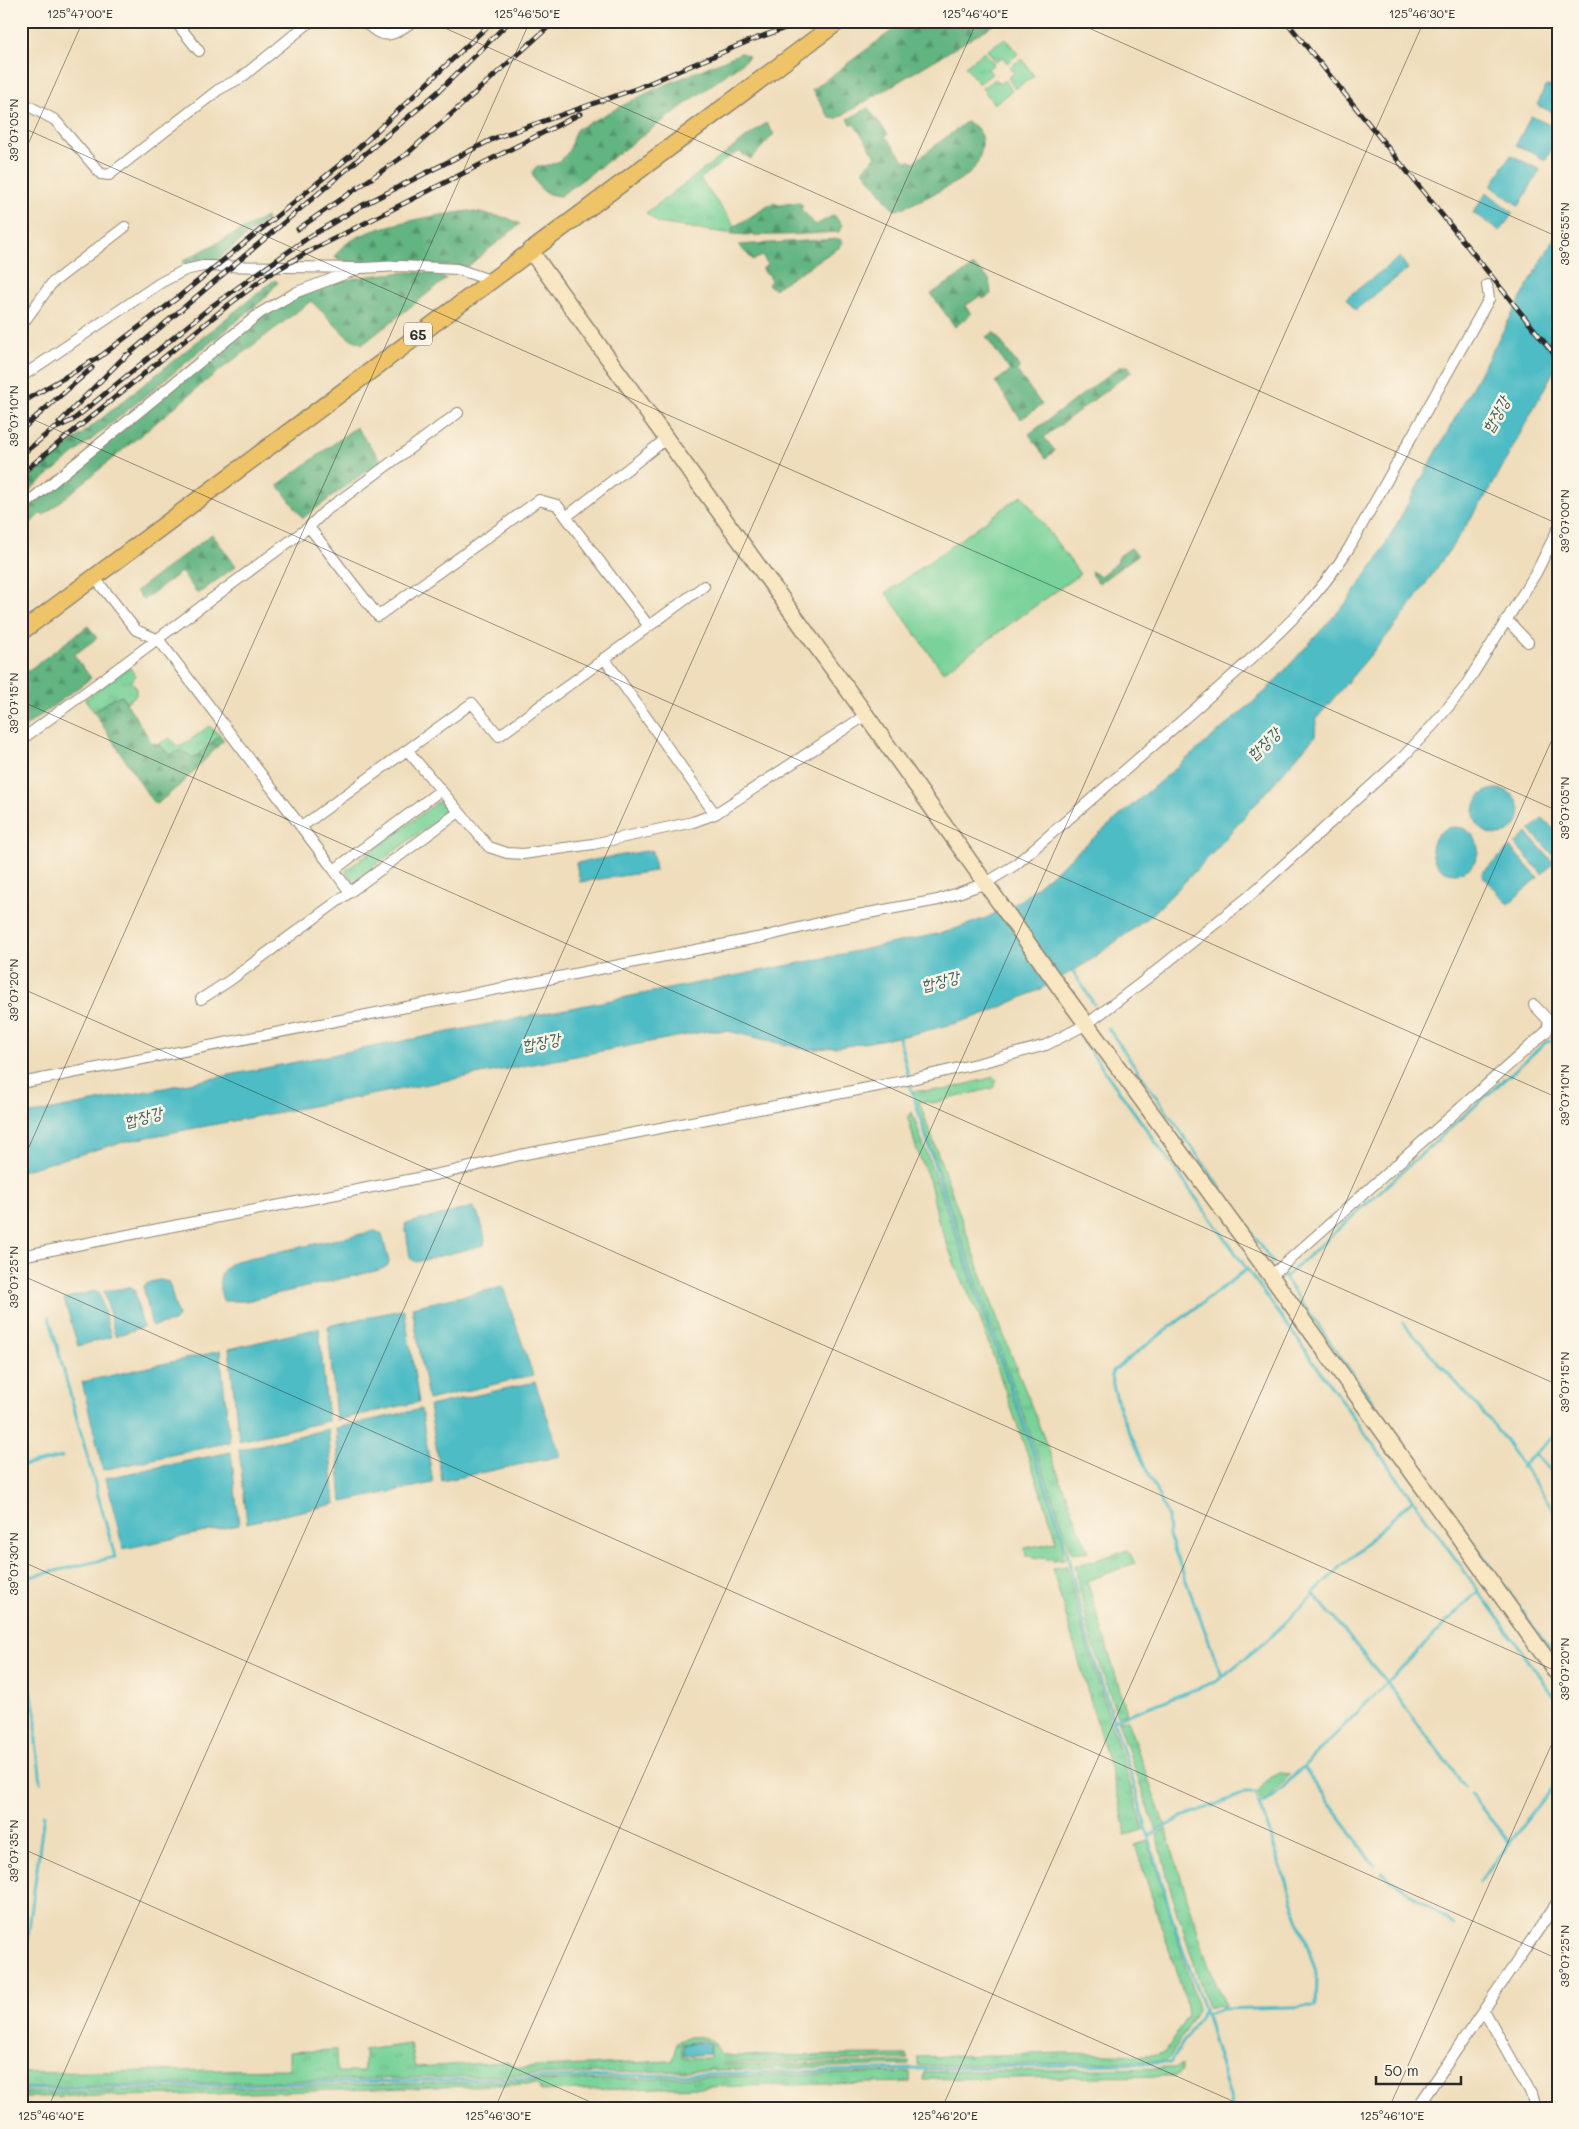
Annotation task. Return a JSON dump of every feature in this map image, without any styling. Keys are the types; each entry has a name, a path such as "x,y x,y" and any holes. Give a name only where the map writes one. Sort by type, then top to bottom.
{"main road":[{"name":"65","path":"21,632 839,21"}],"street":[{"path":"175,21 199,51"},
{"path":"21,102 56,120 101,174 109,175 218,90 242,77 311,21"},
{"path":"365,21 370,28 387,36 394,35 413,21"},
{"path":"21,326 52,283 125,227"},
{"path":"530,250 866,715 1062,992 1271,1276 1558,1675"},
{"path":"21,378 160,283 185,270 204,266 362,268 401,266 457,270 490,280"},
{"path":"21,508 260,313 297,292 362,268"},
{"path":"21,1083 767,936 839,918 938,900 990,888 1174,728 1297,615 1325,583 1349,548 1489,299 1487,285"},
{"path":"21,740 159,640 309,527 324,512 458,413"},
{"path":"566,517 666,439"},
{"path":"309,527 378,616 539,500 556,506 566,517 648,625"},
{"path":"21,1256 449,1172 520,1154 899,1082 1046,1045 1087,1024 1146,980 1247,898 1403,757 1464,688 1508,621 1536,573 1558,529"},
{"path":"94,577 136,630 159,640 349,891"},
{"path":"301,828 472,703 499,736 648,625 704,586"},
{"path":"1508,621 1528,642"},
{"path":"604,658 715,814"},
{"path":"407,750 489,848 523,854 592,844 693,822 715,814 866,715"},
{"path":"334,870 441,790"},
{"path":"201,999 229,981 459,812"},
{"path":"1271,1276 1547,1030 1549,1021 1534,1005"},
{"path":"1417,2108 1558,1901"},
{"path":"1484,2010 1531,2094 1535,2108"}],"green space":[{"path":"905,21 1000,21 836,119 830,118 812,90"},
{"path":"1005,38 1018,54 1007,63 1003,57 996,62 987,50"},
{"path":"984,52 994,64 988,69 992,74 979,84 965,66"},
{"path":"741,53 749,56 560,196 545,192 536,182 532,172 537,166 552,164 561,160 570,148 577,129 653,90"},
{"path":"1022,59 1034,76 1015,89 1008,78 1014,73 1010,67"},
{"path":"995,79 999,84 1005,80 1012,91 994,104 982,88"},
{"path":"868,108 888,134 885,136 904,160 914,162 966,122 976,127 980,132 982,144 974,169 956,182 920,201 894,210 863,170 876,156 854,124 851,124 848,119"},
{"path":"766,123 774,134 751,159 739,152 726,159 723,155"},
{"path":"723,155 726,159 700,179 735,226 732,229 733,234 658,223 646,213"},
{"path":"797,202 803,205 801,209 816,225 834,215 842,225 839,232 772,235 733,234 732,229 735,226 773,203 780,205"},
{"path":"469,211 508,218 520,224 467,267 399,262 353,263 335,258 342,247 356,238 374,231 416,219"},
{"path":"266,217 267,220 214,262 185,265 183,261"},
{"path":"840,239 843,242 840,247 774,289 768,284 771,281 769,274 764,273 762,269 767,265 763,256 753,260 738,245"},
{"path":"974,266 989,279 991,294 983,299 980,296 965,306 971,314 955,327 931,294"},
{"path":"410,272 434,273 446,279 363,344 347,337 311,301 211,377 44,515 40,514 21,533 21,514 265,314 301,295 334,283 369,276"},
{"path":"274,280 278,282 264,299 21,497 21,483"},
{"path":"994,332 1020,368 1017,371 1042,405 1021,419 995,382 1010,371 986,337"},
{"path":"1121,366 1128,366 1132,371 1044,437 1055,451 1046,458 1029,434"},
{"path":"356,427 381,460 303,518 278,485"},
{"path":"1022,495 1080,574 943,672 886,593"},
{"path":"212,534 236,566 198,594 181,572 143,600 136,591"},
{"path":"1131,548 1138,555 1099,583 1092,576 1091,571 1100,576 1117,563 1119,556"},
{"path":"88,626 97,638 74,655 91,678 21,730 21,676"},
{"path":"129,667 136,676 131,681 136,687 136,695 127,702 122,696 113,698 94,712 85,699"},
{"path":"122,696 152,743 158,744 170,755 181,750 194,758 220,735 224,740 181,784 157,804 152,801 94,712 113,698"},
{"path":"209,726 220,735 194,759 181,750 170,755 158,744 170,738 177,746 182,746"},
{"path":"439,801 447,812 353,882 345,871"},
{"path":"994,1077 997,1080 993,1088 933,1103 919,1101 999,1323 1088,1551 1072,1553 944,1189 915,1098 914,1091 944,1090"},
{"path":"912,1112 1062,1536 1064,1559 1054,1560 1026,1556 1025,1548 1056,1542 1054,1530 978,1313 956,1268 938,1220 930,1182 916,1148 908,1118"},
{"path":"1128,1550 1135,1563 1087,1581 1127,1713 1117,1716 1089,1631 1075,1566"},
{"path":"1067,1566 1083,1632 1144,1830 1124,1835 1125,1826 1115,1785 1052,1568"},
{"path":"1127,1720 1165,1826 1156,1830 1118,1721"},
{"path":"1280,1773 1290,1774 1268,1799 1262,1800 1258,1791 1270,1778"},
{"path":"1166,1829 1208,1964 1226,2006 1221,2007 1219,2005 1208,2008 1170,1888 1157,1834"},
{"path":"1148,1841 1198,2008 1166,2061 918,2066 918,2057 1067,2053 1151,2055 1166,2051 1188,2015 1186,2002 1135,1845"},
{"path":"689,2037 705,2037 714,2044 720,2054 734,2056 906,2055 908,2059 724,2063 724,2065 909,2062 909,2065 21,2088 21,2073 289,2069 289,2052 336,2050 337,2072 364,2072 364,2050 410,2044 415,2067 507,2062 518,2068 672,2061 677,2042","holes":["705,2040 710,2044 710,2058 682,2058 682,2044"]},
{"path":"1181,2064 1181,2071 1176,2076 923,2079 924,2072 1176,2068"},
{"path":"910,2072 910,2082 541,2091 537,2084 181,2095 21,2097 21,2093"}],"water":[{"path":"1548,86 1558,90 1558,115 1537,105 1545,87"},
{"path":"1531,116 1558,129 1558,135 1546,160 1516,145"},
{"path":"1511,155 1540,170 1519,206 1491,186"},
{"path":"1487,192 1513,213 1500,231 1473,213"},
{"name":"합장강","path":"1558,231 1558,363 1492,486 1401,619 1316,719 1315,736 1209,857 1152,915 1088,962 1041,989 990,1012 957,1023 909,1035 846,1046 808,1050 728,1031 708,1031 127,1141 21,1171 21,1116 800,963 946,932 986,918 1021,900 1265,692 1346,603 1378,558"},
{"path":"1400,257 1408,269 1355,310 1346,298"},
{"path":"1497,789 1510,793 1516,799 1520,812 1516,825 1510,831 1497,835 1484,831 1478,825 1474,812 1478,799 1484,793"},
{"path":"1543,818 1558,834 1558,860 1530,830"},
{"path":"1455,827 1468,831 1474,837 1478,850 1474,863 1468,869 1455,873 1442,869 1436,863 1432,850 1436,837 1442,831"},
{"path":"1527,833 1554,863 1542,874 1515,844"},
{"path":"1510,847 1538,878 1508,904 1481,874"},
{"path":"652,850 655,871 580,882 576,863"},
{"path":"473,1207 482,1225 484,1245 416,1262 410,1258 405,1224"},
{"path":"375,1231 382,1234 389,1262 387,1266 379,1270 246,1301 223,1301 220,1278 225,1269 235,1261"},
{"path":"160,1280 169,1282 178,1317 174,1322 152,1326 143,1286"},
{"path":"131,1287 134,1289 143,1327 115,1336 104,1291"},
{"path":"503,1287 533,1375 428,1400 412,1307"},
{"path":"94,1291 99,1293 111,1337 78,1346 64,1299"},
{"path":"404,1309 419,1402 336,1420 328,1326"},
{"path":"319,1328 328,1421 239,1441 229,1349"},
{"path":"220,1351 230,1442 103,1470 82,1382"},
{"path":"535,1382 561,1456 442,1481 429,1406"},
{"path":"421,1409 433,1483 342,1502 336,1428"},
{"path":"328,1429 335,1504 247,1523 239,1450"},
{"path":"231,1452 239,1525 123,1549 106,1478"},
{"path":"706,2042 709,2045 709,2054 683,2056 684,2044"}],"waterway":[{"path":"1071,968 1094,1004"},
{"path":"1108,1028 1273,1263"},
{"path":"898,1033 912,1091 942,1190 1063,1535 1086,1634 1134,1785 1176,1931 1204,2009 1233,2108"},
{"path":"1284,1278 1546,1042 1558,1039"},
{"path":"1083,1041 1554,1696"},
{"path":"1222,1676 1169,1536 1168,1517 1120,1411 1111,1377 1113,1371 1123,1363 1247,1269"},
{"path":"1282,1275 1558,1661"},
{"path":"21,1579 115,1557 49,1317"},
{"path":"1403,1323 1494,1425 1558,1516"},
{"path":"1521,1467 1558,1432"},
{"path":"1536,1455 1558,1480"},
{"path":"21,1466 62,1457"},
{"path":"1412,1500 1313,1593 1387,1683 1465,1787"},
{"path":"1206,2014 1222,2009 1316,2006 1317,1975 1260,1804 1271,1799 1478,1591"},
{"path":"1114,1720 1217,1681 1265,1642 1314,1595"},
{"path":"21,1632 36,1718 36,1742 41,1782"},
{"path":"1303,1767 1374,1865"},
{"path":"1480,1882 1558,1780"},
{"path":"1150,1835 1182,1817 1246,1793 1256,1793 1260,1804"},
{"path":"1470,1794 1509,1842"},
{"path":"21,1991 44,1814"},
{"path":"1382,1873 1454,1925"},
{"path":"21,2090 1170,2063 1204,2009"}],"railway":[{"path":"21,403 101,356 176,299 349,157 493,21"},
{"path":"123,359 439,91 510,21"},
{"path":"298,229 408,153 555,21"},
{"path":"21,455 52,430 73,420 212,306 309,237 359,207 495,138 638,88 749,41 805,21"},
{"path":"1286,21 1558,359"},
{"path":"21,474 227,306 268,275 306,253 580,114"},
{"path":"59,423 126,355"},
{"path":"21,430 92,368"}]}
